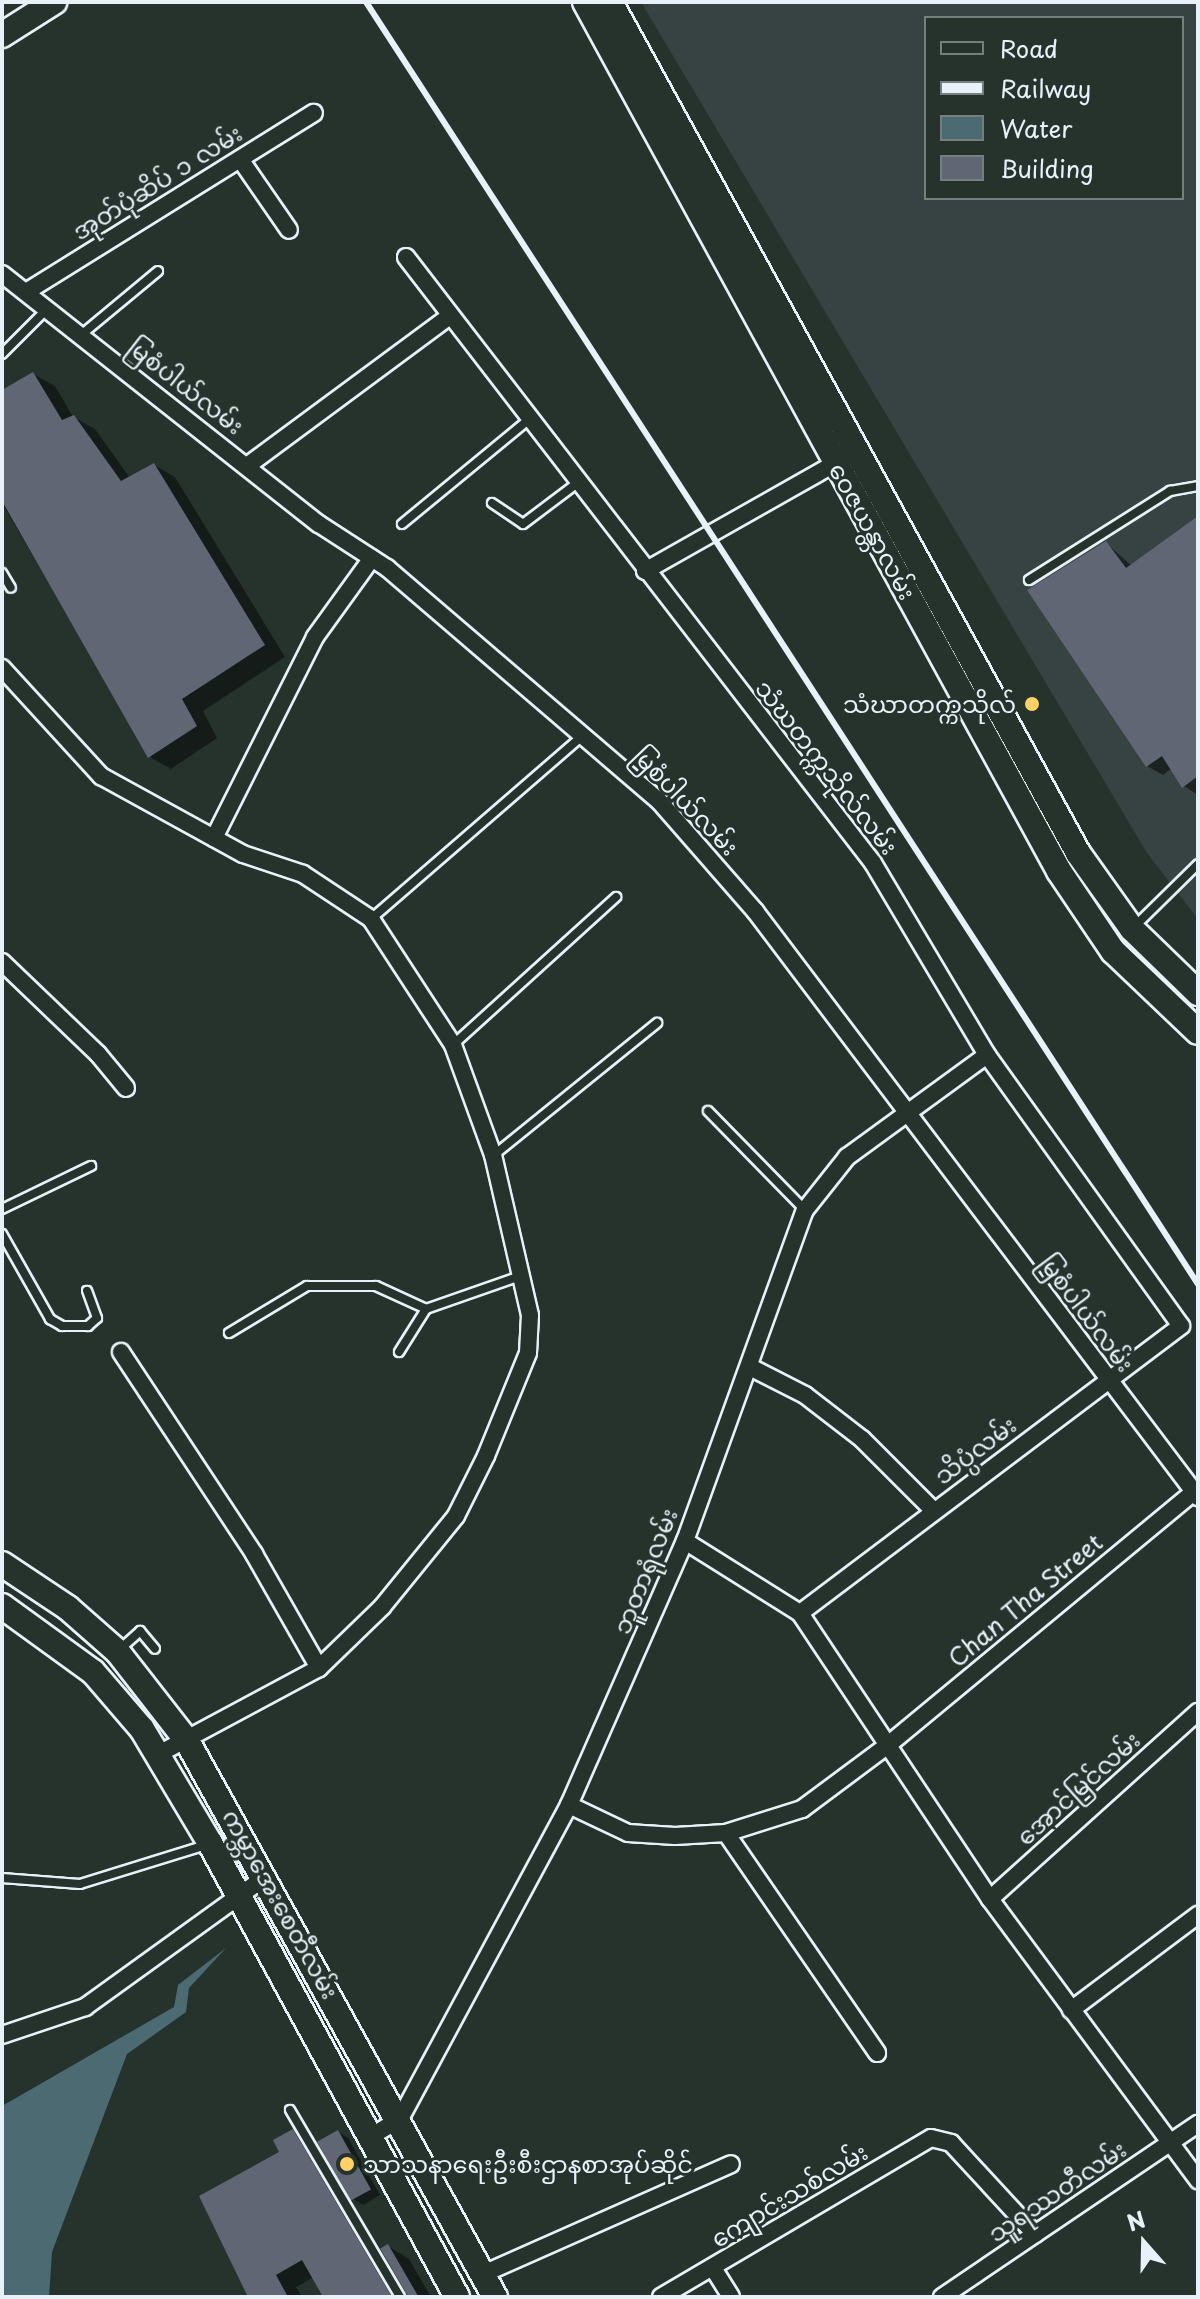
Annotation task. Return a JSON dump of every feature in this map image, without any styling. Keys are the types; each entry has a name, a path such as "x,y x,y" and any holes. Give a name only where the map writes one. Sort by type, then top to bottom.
{"main road":[{"path":"12,29 54,2"},
{"name":"ဝေဇယန္တာလမ်း","path":"585,2 1059,871 1113,951 1198,1032"},
{"name":"ဝေဇယန္တာလမ်း","path":"610,2 1078,853 1132,929 1198,993"},
{"name":"ကမ္ဘာအေးစေတီလမ်း","path":"2,1564 68,1608 117,1651 187,1741 400,2119 495,2297"},
{"name":"ကမ္ဘာအေးစေတီလမ်း","path":"2,1606 93,1672 157,1755 210,1843 457,2297"}],"street":[{"name":"အုတ်ပုံဆိပ် ၁ လမ်း","path":"26,292 314,113"},
{"path":"240,159 289,230"},
{"name":"သံဃတက္ကသိုလ်လမ်း","path":"406,257 576,484 873,863 987,1055 1181,1326"},
{"name":"မြစံပါယ်လမ်း","path":"2,274 247,466 372,558 584,734 659,801 736,888 908,1111 1107,1381 1196,1494"},
{"path":"247,466 450,316"},
{"path":"645,571 858,451"},
{"path":"214,838 315,637 372,558"},
{"path":"2,668 101,776 243,854 303,874 371,919 453,1045 493,1155 530,1315 528,1353 456,1516 382,1607 319,1668 157,1755"},
{"path":"2,962 98,1054 126,1088"},
{"name":"ဘူတာရုံလမ်း","path":"400,2119 569,1805 685,1541 805,1210 847,1157 987,1055"},
{"name":"သိပ္ပံလမ်း","path":"800,1613 1181,1326"},
{"path":"121,1352 254,1554 319,1668"},
{"path":"750,1367 805,1395 851,1430 934,1511"},
{"name":"Chan Tha Street","path":"569,1805 628,1833 726,1833 802,1809 888,1745 1196,1494"},
{"path":"685,1541 800,1613 990,1899 1198,2180"},
{"name":"အောင်မြင်လမ်း","path":"990,1899 1198,1712"},
{"path":"726,1833 877,2053"},
{"path":"2,2035 85,2007 265,1877"},
{"path":"1071,2010 1198,1915"},
{"path":"370,2137 400,2119"},
{"name":"သူရဿတီလမ်း","path":"942,2297 1198,2124"},
{"name":"ကျောင်းသစ်လမ်း","path":"661,2297 931,2138 942,2138 1035,2234"},
{"path":"483,2274 731,2164"},
{"path":"713,2268 731,2297"}],"lane":[{"path":"81,335 158,271"},
{"path":"2,354 47,308"},
{"path":"402,524 528,420"},
{"path":"492,503 523,524 576,484"},
{"path":"1029,580 1170,491 1198,486"},
{"path":"2,573 11,588"},
{"path":"371,919 584,734"},
{"path":"1132,929 1198,864"},
{"path":"453,1045 616,897"},
{"path":"493,1155 657,1023"},
{"path":"708,1111 805,1210"},
{"path":"2,1209 91,1166"},
{"path":"2,1234 39,1303 62,1326 88,1326 97,1318 87,1291"},
{"path":"2,1258 13,1255"},
{"path":"399,1352 426,1309 523,1275"},
{"path":"229,1333 307,1286 376,1286 426,1309"},
{"path":"117,1651 140,1631 155,1649"},
{"path":"2,1878 80,1884 210,1843"},
{"path":"290,2110 400,2297"}],"shaded area":[{"path":"641,2 1198,2 1198,919 1147,853"}],"water":[{"path":"226,1948 189,1988 186,2012 127,2054 52,2252 49,2297 2,2297 2,2106 174,2007 178,1985"}],"building":[{"path":"33,372 62,420 74,415 121,481 154,463 265,645 182,699 197,726 148,758 2,501 2,390"},
{"path":"1198,516 1198,776 1182,788 1162,756 1146,767 1027,590 1106,541 1126,568"},
{"path":"293,2129 392,2297 323,2297 302,2260 276,2275 288,2297 248,2297 199,2196 279,2152 273,2140"},
{"name":"သာသနာရေးဦးစီးဌာနစာအုပ်ဆိုင်","path":"338,2130 371,2189 350,2201 317,2142"},
{"path":"388,2244 418,2297 408,2297 380,2248"}],"railway":[{"path":"366,2 1198,1284"}],"place":[{"name":"သံဃာတက္ကသိုလ်","path":"1032,704"},
{"name":"သာသနာရေးဦးစီးဌာနစာအုပ်ဆိုင်","path":"347,2164"}]}
